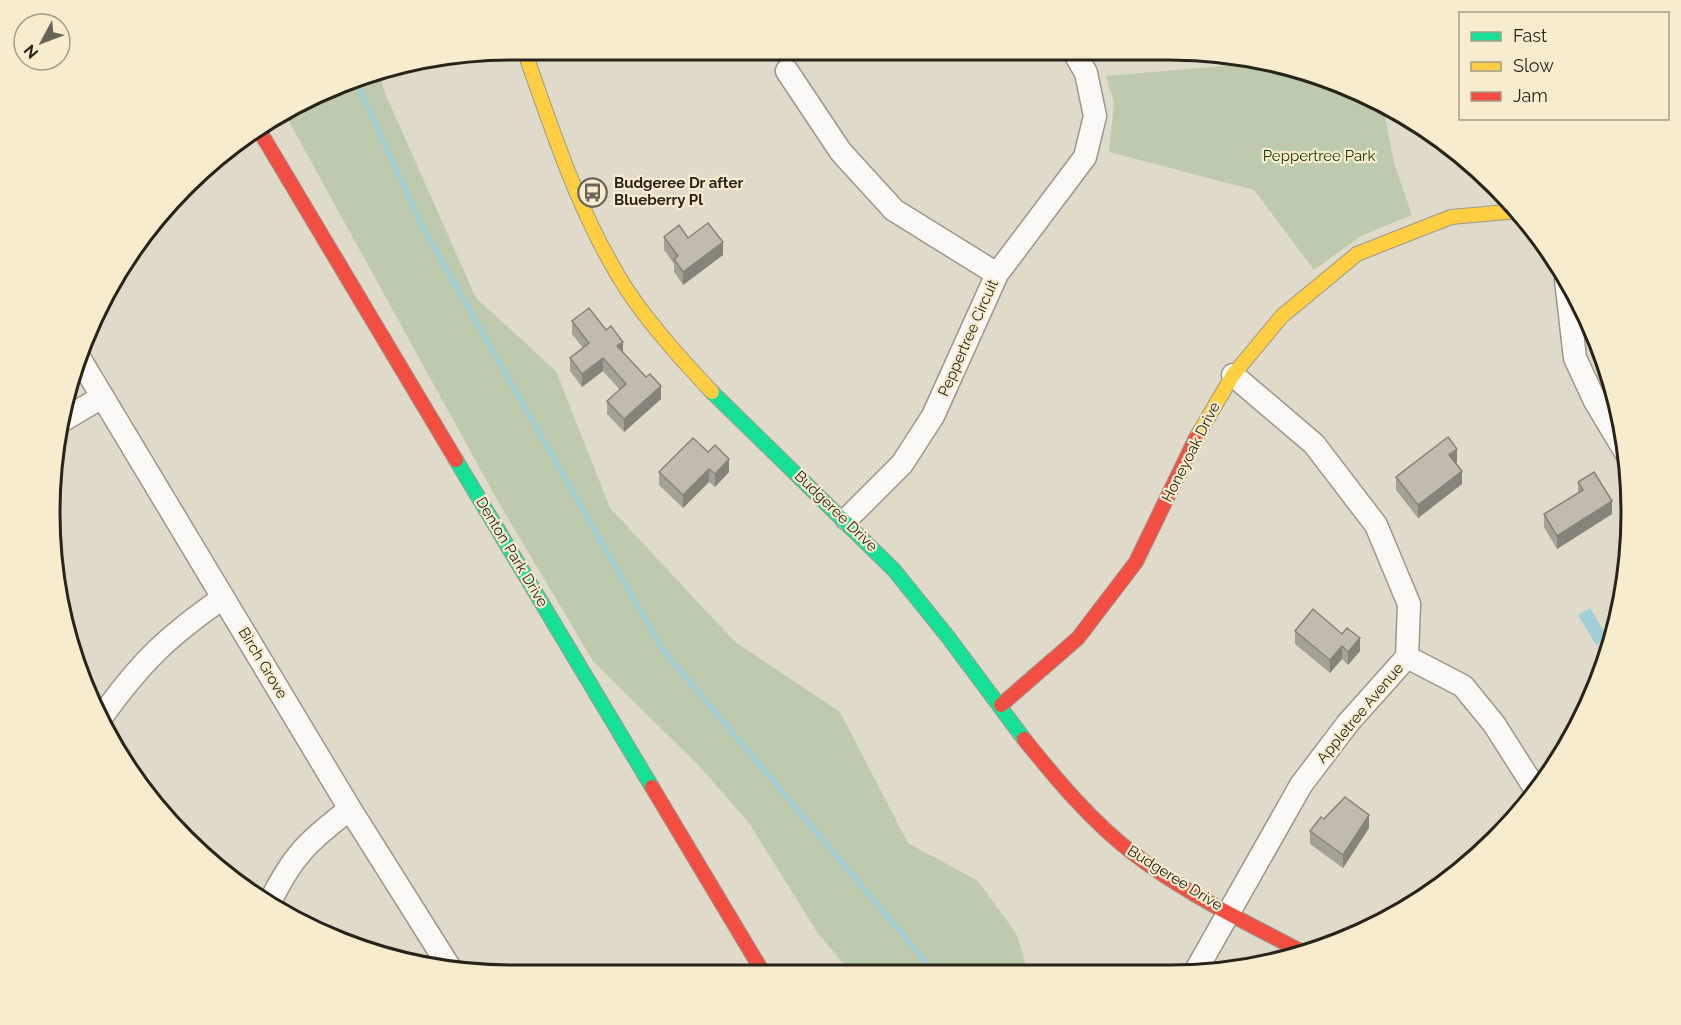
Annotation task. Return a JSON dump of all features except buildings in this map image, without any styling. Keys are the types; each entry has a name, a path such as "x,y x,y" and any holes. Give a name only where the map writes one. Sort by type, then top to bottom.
{"street":[{"name":"Budgeree Drive","path":"528,60 575,193 629,292 693,372 747,427 847,519 931,611 1043,763 1076,802 1112,837 1156,869 1294,947"},
{"name":"Peppertree Circuit","path":"847,519 902,464 933,416 997,274 1085,157 1095,116 1086,73 1079,60"},
{"path":"787,71 841,152 894,210 997,274"},
{"name":"Denton Park Drive","path":"262,135 758,965"},
{"name":"Honeyoak Drive","path":"1001,705 1078,638 1136,562 1205,418 1233,375 1282,316 1356,254 1451,217 1508,213"},
{"path":"1569,302 1575,358 1613,431"},
{"name":"Birch Grove","path":"84,367 351,809 445,960"},
{"name":"Appletree Avenue","path":"1229,911 1301,785 1348,723 1407,657 1409,604 1376,525 1314,444 1233,375"},
{"path":"71,416 102,397"},
{"path":"106,711 130,677 155,650 223,598"},
{"path":"1407,657 1463,686 1494,724 1531,782"},
{"path":"273,896 284,873 312,838 351,809"},
{"name":"Budgeree Drive","path":"1200,964 1229,911"}],"green space":[{"name":"Peppertree Park","path":"1234,65 1286,75 1342,94 1385,116 1394,163 1412,215 1361,236 1314,270 1254,190 1109,152 1114,102 1106,76"},
{"path":"381,79 385,93 476,298 556,371 610,508 735,642 840,712 908,843 978,881 1016,933 1026,965 844,965 817,932 749,823 701,768 593,661 495,496 288,120 339,94"}],"water":[{"path":"1590,608 1605,633 1602,641 1596,645 1578,615"}],"waterway":[{"path":"359,87 423,228 663,650 928,965"}],"traffic: fast":[{"path":"712,392 894,570 948,637 1024,739"},
{"path":"456,460 652,787"}],"traffic: slow":[{"path":"528,60 581,204 610,262 647,317 712,392"},
{"path":"1196,438 1233,375 1282,316 1357,254 1451,217 1507,212"}],"traffic: jam":[{"path":"262,135 456,460"},
{"path":"1001,705 1078,638 1136,562 1196,438"},
{"path":"1024,739 1089,814 1134,854 1195,895 1293,948"},
{"path":"652,787 759,965"}],"place":[{"name":"Budgeree Dr after Blueberry Pl","path":"593,192"}]}
